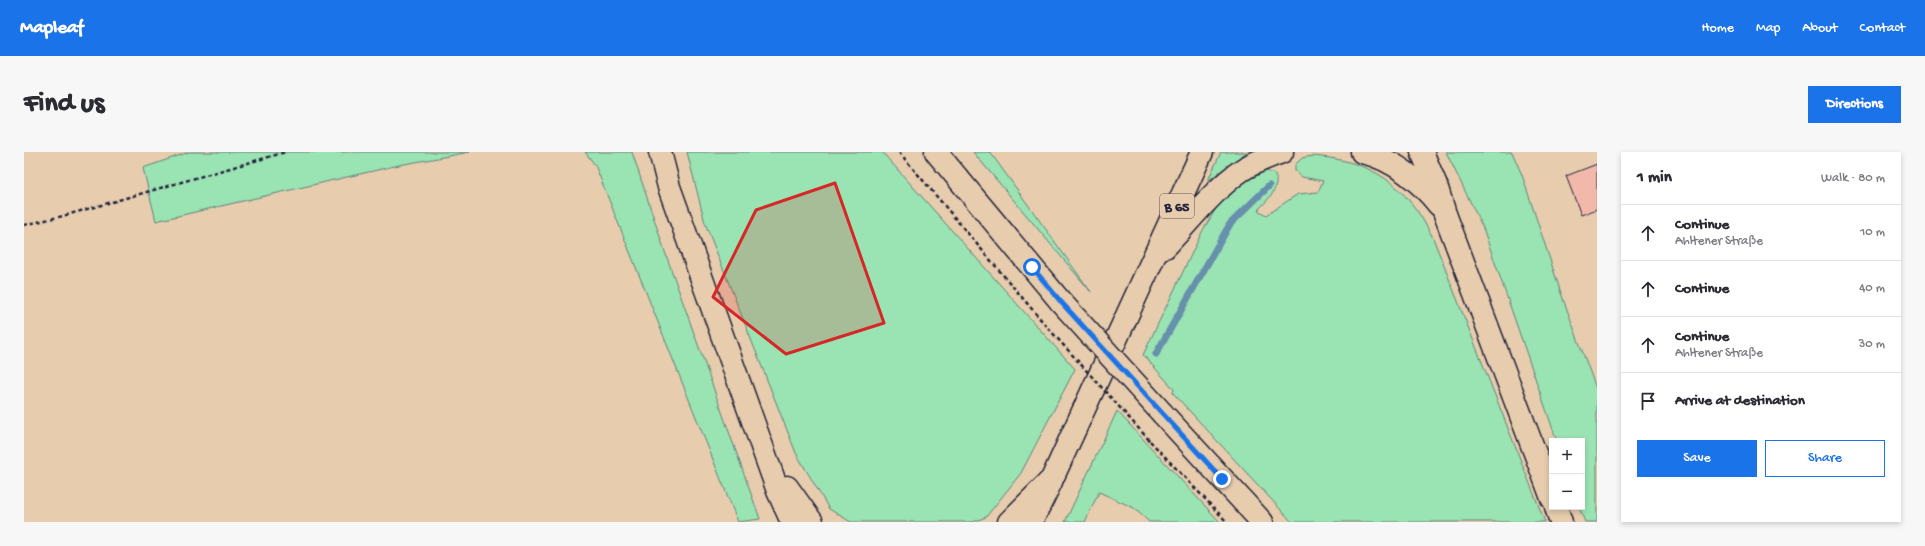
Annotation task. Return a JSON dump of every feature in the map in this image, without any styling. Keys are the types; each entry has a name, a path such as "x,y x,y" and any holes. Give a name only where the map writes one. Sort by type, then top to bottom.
{"main road":[{"path":"660,152 669,187 778,490 792,522"},
{"path":"936,152 1061,302 1262,522"},
{"name":"B 65","path":"1031,522 1202,152"},
{"path":"1153,260 1225,184 1242,170 1261,160 1282,152"},
{"path":"1362,152 1385,160 1402,170 1423,188 1445,214"},
{"path":"1422,152 1436,185 1445,214 1549,490"},
{"path":"765,453 800,508 812,522"},
{"path":"1009,522 1052,479"},
{"path":"1557,510 1561,522"}],"path":[{"path":"24,225 63,216 286,152"},
{"path":"898,152 1048,328 1150,441 1227,522"}],"highlighted area":[{"path":"835,183 884,323 786,354 713,297 756,210"}],"green space":[{"path":"189,152 470,152 399,165 156,221 143,168"},
{"path":"585,152 632,152 664,249 760,519 738,522 595,165"},
{"path":"687,152 882,152 1075,369 1021,473 986,517 973,522 851,522 829,509 796,453 705,223"},
{"path":"973,152 990,152 1091,292"},
{"path":"1221,152 1247,152 1209,180 1209,178"},
{"path":"1446,152 1512,152 1522,175 1562,296 1597,391 1597,522 1585,522 1580,510 1585,510 1585,438 1556,438 1483,228"},
{"path":"1313,156 1353,163 1370,170 1399,190 1423,219 1433,238 1545,522 1292,522 1173,393 1174,389 1143,355 1203,230 1217,207 1234,187 1260,169 1275,174 1276,185 1274,190 1258,210 1266,215 1298,194 1318,192 1323,181 1302,177 1295,171 1295,165 1302,158"},
{"path":"1117,411 1220,522 1149,522 1134,508 1099,492 1085,522 1065,522"}],"building":[{"path":"1597,164 1597,209 1581,215 1566,176"}],"waterway":[{"path":"1156,354 1230,224 1269,186"}],"route":[{"path":"1032,267 1061,302 1222,479"}]}
